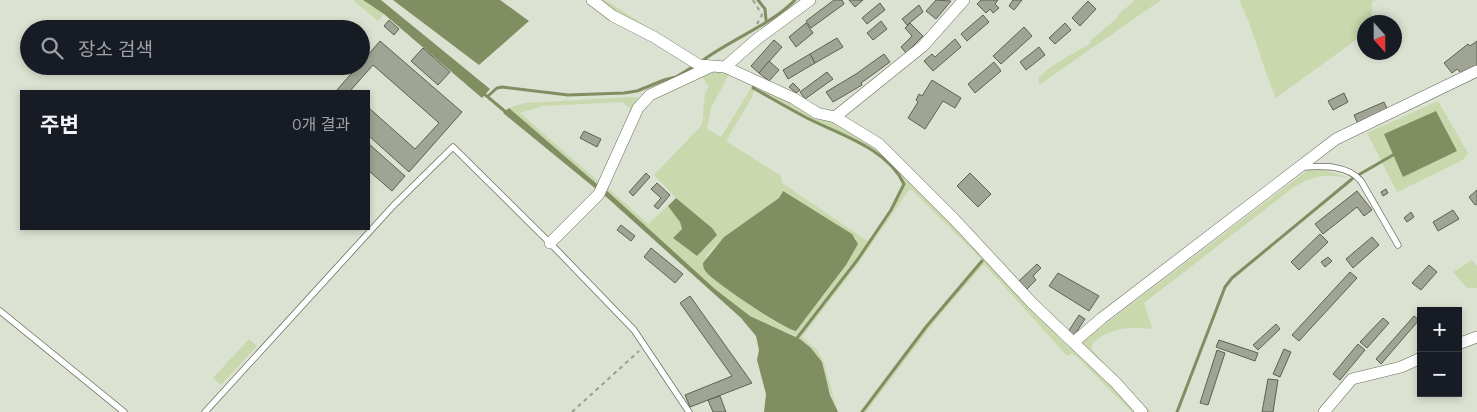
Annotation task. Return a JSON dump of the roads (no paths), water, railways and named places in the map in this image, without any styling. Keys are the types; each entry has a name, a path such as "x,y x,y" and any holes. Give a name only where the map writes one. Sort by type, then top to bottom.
{"street":[{"path":"592,0 613,16 654,37 699,65 725,67 793,98 817,113 834,117 869,137 889,153 1033,304 1074,342 1142,412"},
{"path":"725,67 757,39 810,0"},
{"path":"834,117 923,46 964,0"},
{"path":"550,243 598,194 638,108 650,95 712,66"},
{"path":"1074,342 1102,318 1302,167 1336,139 1477,71"},
{"path":"1462,343 1477,338"},
{"path":"1324,412 1352,379 1401,367 1417,360"}],"lane":[{"path":"205,412 393,206 453,147 634,330 689,412"},
{"path":"1302,167 1340,168 1355,173 1362,181 1398,245"},
{"path":"0,311 124,412"}],"waterway":[{"path":"758,0 765,9 766,20"},
{"path":"702,61 775,17 795,0"},
{"path":"488,96 497,88 502,87 568,95 624,93 637,91 676,77 694,66"},
{"path":"754,86 753,88 807,118 875,152 896,172 904,184 891,210 858,259 797,338"},
{"path":"483,93 507,113"},
{"path":"1360,174 1393,155"},
{"path":"1177,412 1225,287 1232,278 1352,179"},
{"path":"862,412 926,327 982,261"}]}
